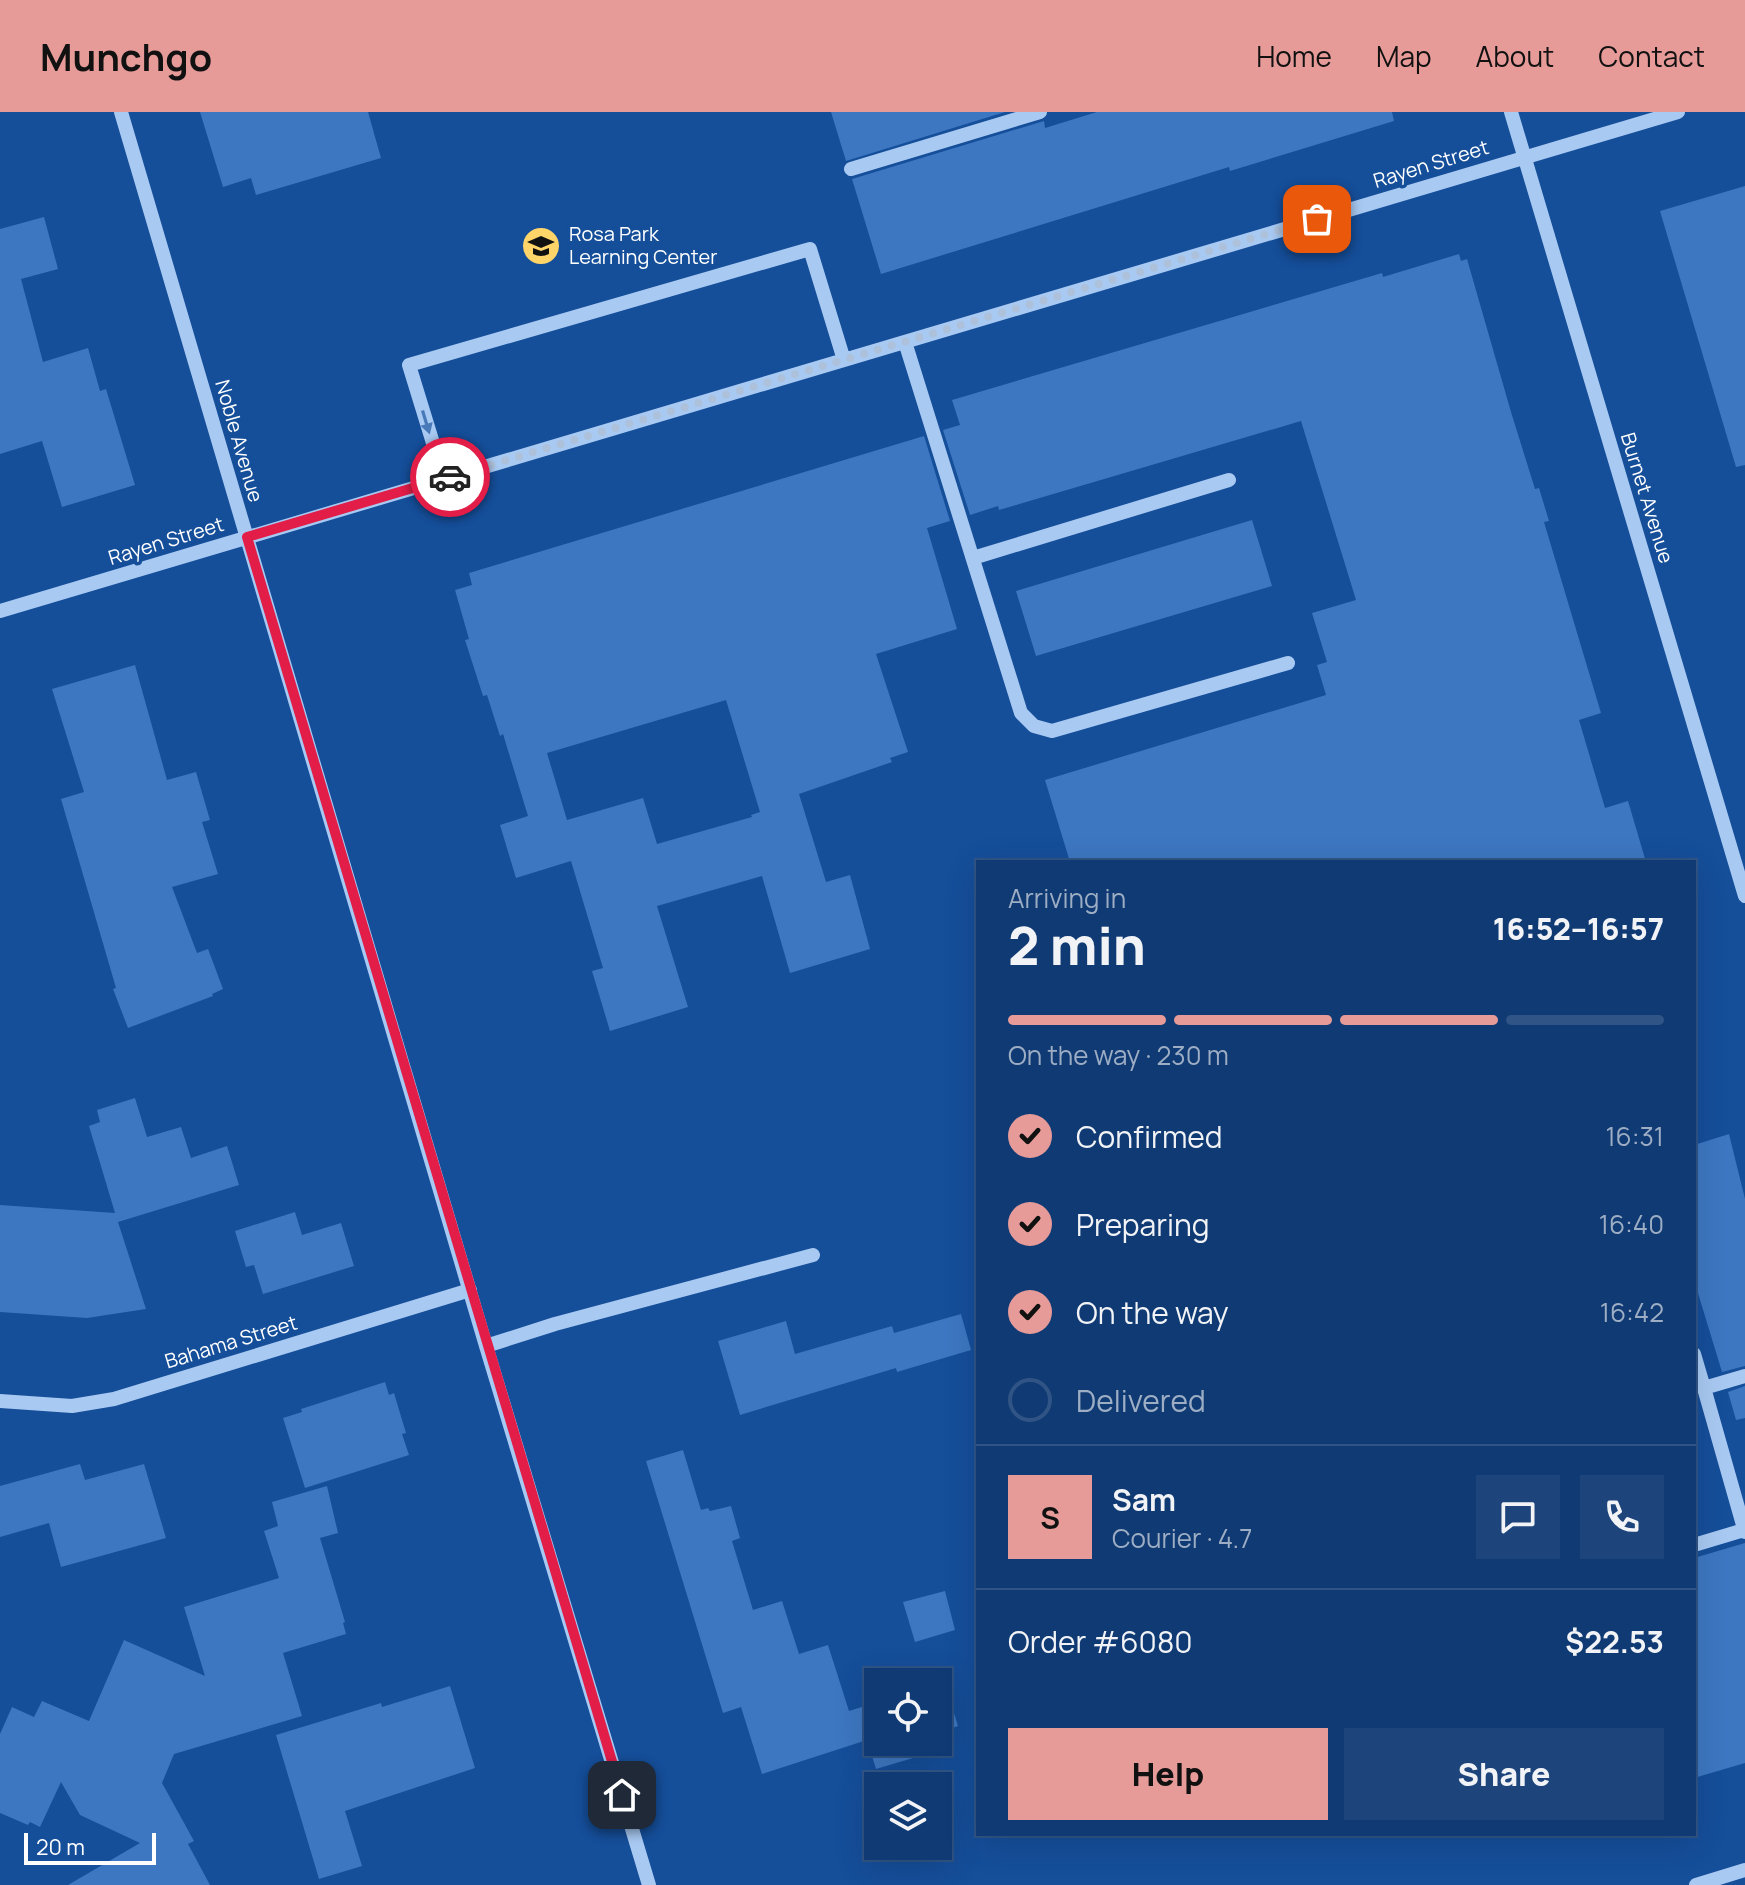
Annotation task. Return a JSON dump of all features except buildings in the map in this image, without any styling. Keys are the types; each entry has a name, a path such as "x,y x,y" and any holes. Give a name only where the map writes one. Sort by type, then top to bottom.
{"street":[{"name":"Noble Avenue","path":"121,112 649,1885"},
{"path":"851,169 1040,112"},
{"name":"Burnet Avenue","path":"1511,112 1745,896"},
{"name":"Rayen Street","path":"0,611 1678,112"},
{"path":"444,479 409,365 810,249 844,360"},
{"path":"905,342 1021,713 1034,726 1052,731 1288,663"},
{"path":"973,558 1229,480"},
{"path":"486,1346 555,1324 813,1255"},
{"name":"Bahama Street","path":"0,1401 72,1406 114,1399 470,1290"},
{"path":"1696,1361 1745,1531 1696,1544"},
{"path":"1704,1388 1745,1376"},
{"path":"1696,1885 1745,1870"}],"way so far":[{"path":"450,477 1317,219"}],"place":[{"name":"Rosa Park Learning Center","path":"541,246"}],"route":[{"path":"450,477 247,537 622,1795"}]}
